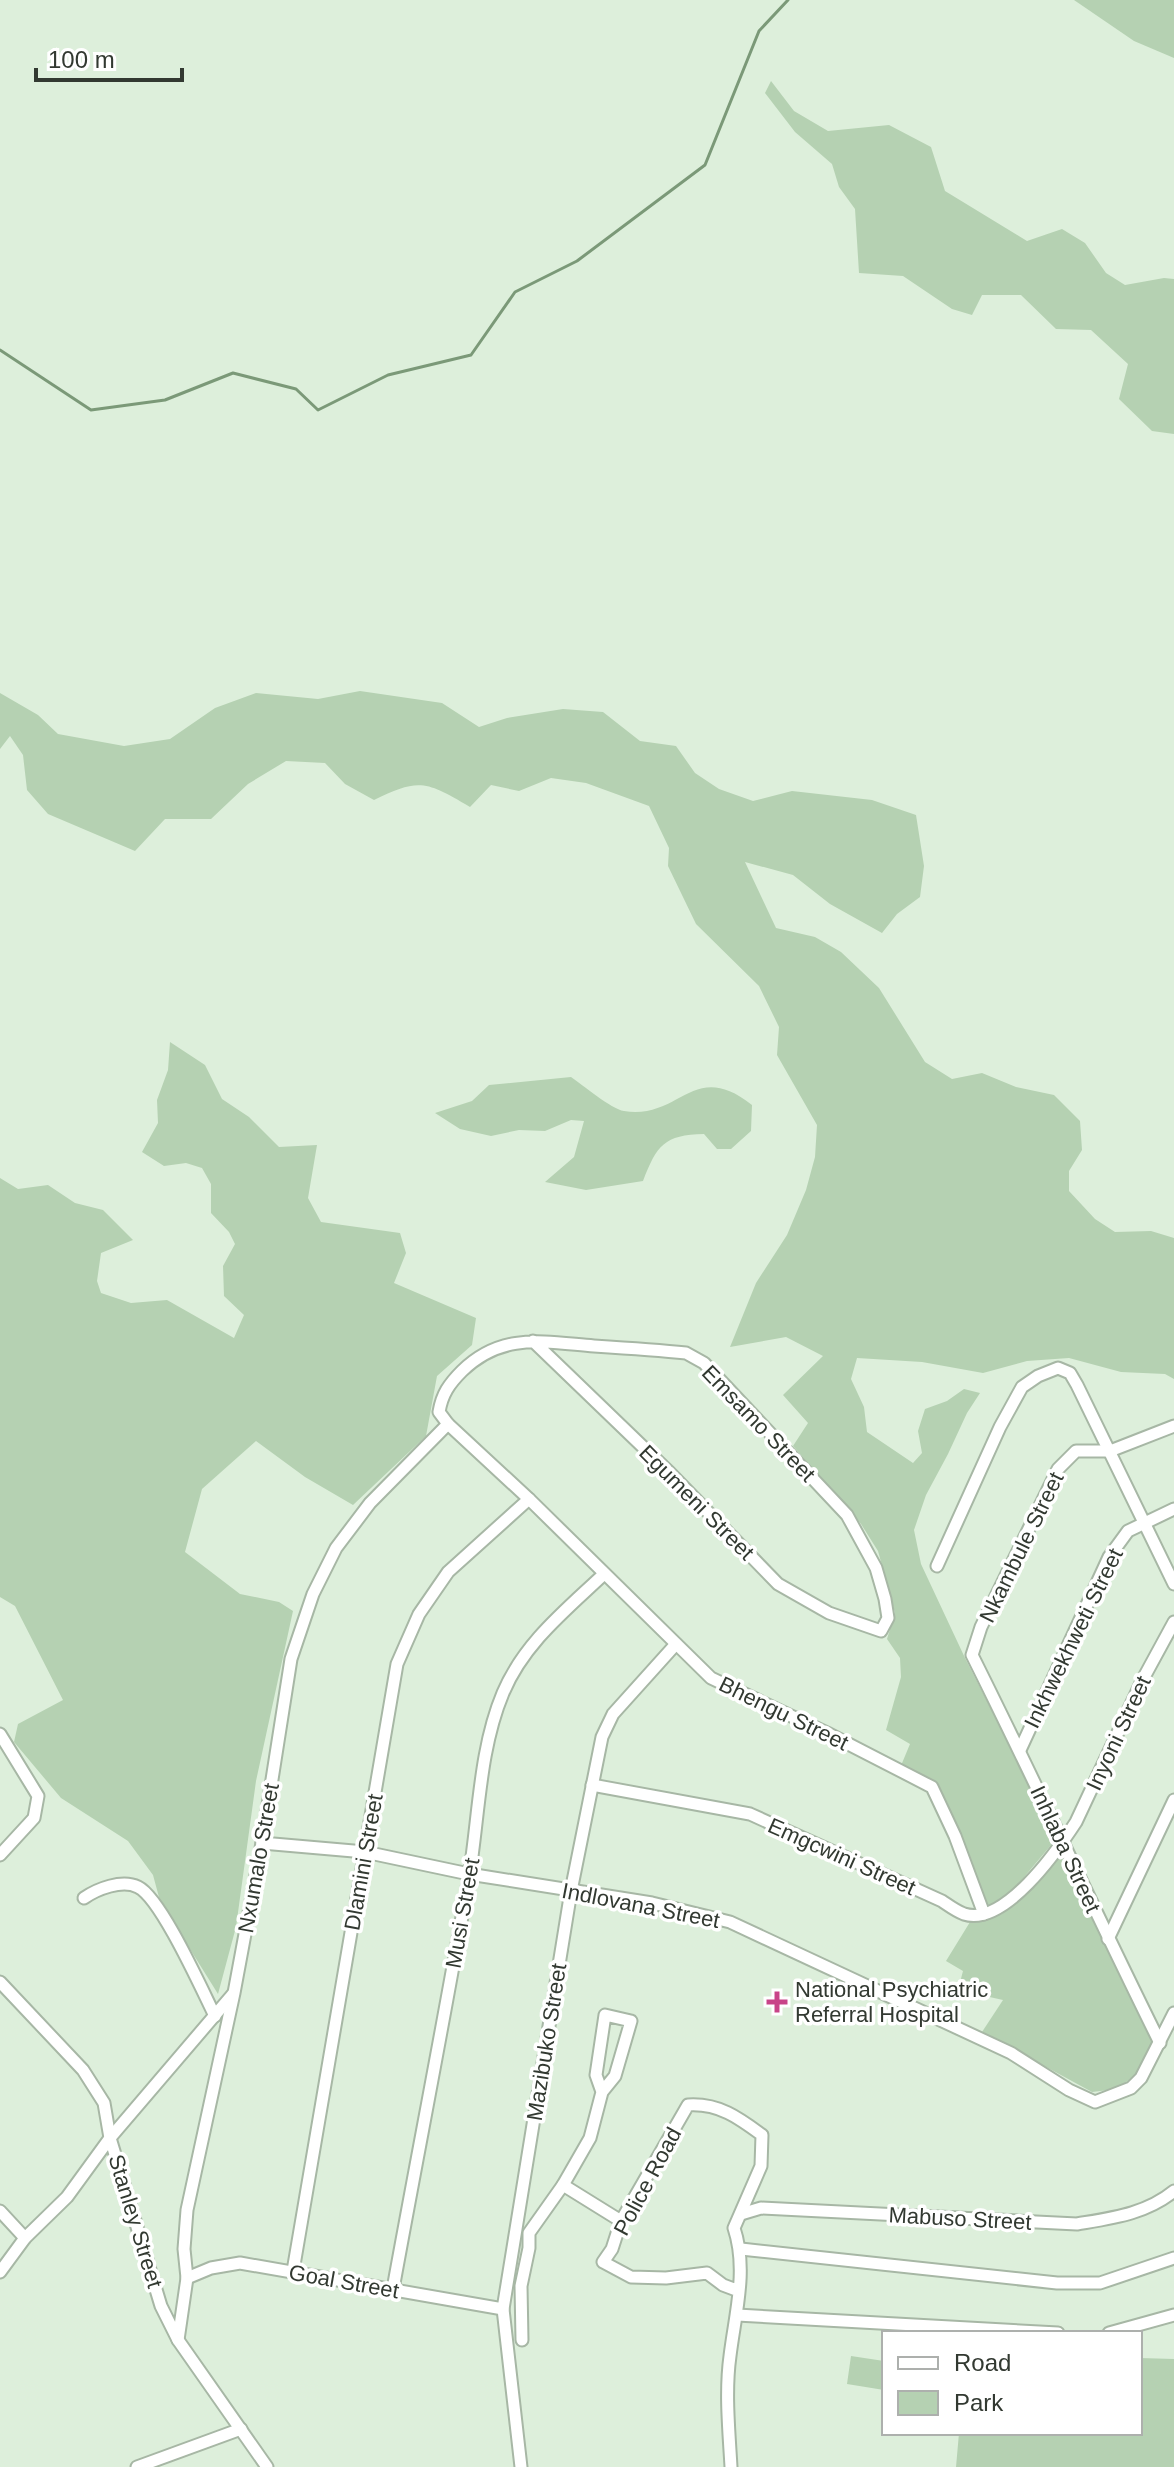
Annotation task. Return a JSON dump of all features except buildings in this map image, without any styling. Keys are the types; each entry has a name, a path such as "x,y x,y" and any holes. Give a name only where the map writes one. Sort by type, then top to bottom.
{"street":[{"name":"Emsamo Street","path":"448,1424 439,1412 449,1383 482,1353 503,1346 533,1341 686,1353 704,1363 847,1515 876,1568 888,1618 881,1631"},
{"name":"Egumeni Street","path":"533,1341 670,1473 778,1584 829,1613 881,1631"},
{"path":"937,1566 1000,1427 1022,1387 1058,1368 1070,1373 1174,1584"},
{"name":"Bhengu Street","path":"448,1424 711,1678 932,1787 955,1836 984,1914"},
{"name":"Nxumalo Street","path":"178,2340 187,2278 184,2249 187,2210 234,1993 291,1659 313,1594 336,1548 370,1503 448,1424"},
{"name":"Nkambule Street","path":"972,1655 981,1627 1058,1469 1076,1451 1110,1451 1174,1426"},
{"name":"Dlamini Street","path":"293,2271 397,1664 419,1614 448,1572 529,1499"},
{"name":"Inkhwekhweti Street","path":"1020,1750 1109,1557 1128,1531 1174,1509"},
{"name":"Musi Street","path":"393,2289 469,1874 489,1732 503,1693 522,1656 604,1574"},
{"name":"Inyoni Street","path":"1062,1844 1076,1822 1143,1679 1174,1622"},
{"name":"Mazibuko Street","path":"521,2467 503,2309 571,1891 602,1737 613,1714 676,1644"},
{"name":"Inhlaba Street","path":"972,1655 1160,2043"},
{"path":"0,1734 38,1796 34,1818 0,1855"},
{"name":"Emgcwini Street","path":"592,1785 750,1814 965,1914 984,1914"},
{"path":"1108,1939 1174,1800"},
{"name":"Indlovana Street","path":"262,1843 365,1852 469,1874 652,1903 730,1922 1011,2053 1069,2090 1095,2102 1131,2088 1141,2078 1174,2013"},
{"path":"984,1914 1013,1899 1062,1844"},
{"path":"84,1898 121,1885 131,1885 144,1891 177,1942 215,2016"},
{"name":"Stanley Street","path":"0,1982 83,2070 104,2103 110,2138 161,2306 178,2340 267,2467"},
{"path":"0,2272 25,2238 67,2197 110,2138 234,1993"},
{"path":"522,2340 521,2286 529,2233 563,2185 590,2138 602,2092 615,2076 631,2021 605,2015 596,2075 602,2092"},
{"path":"597,2056 619,2061"},
{"name":"Police Road","path":"731,2467 730,2357 737,2315 739,2291 741,2249 734,2228 761,2166 762,2135 732,2113 704,2104 688,2105 621,2221 612,2249 603,2262 631,2277 666,2278 707,2273 723,2285 739,2291"},
{"path":"563,2185 621,2221"},
{"name":"Mabuso Street","path":"741,2214 761,2208 1077,2224 1126,2215 1159,2203 1174,2191"},
{"path":"0,2211 25,2238"},
{"path":"741,2249 1057,2283 1100,2283 1174,2258"},
{"name":"Goal Street","path":"187,2278 211,2268 240,2263 503,2309"},
{"path":"737,2315 1022,2331"},
{"path":"1116,2331 1174,2315"},
{"path":"137,2467 241,2429"}],"green space":[{"path":"1074,0 1174,0 1174,58 1134,41"},
{"path":"771,81 794,111 828,131 889,125 931,147 945,191 1027,241 1062,229 1085,243 1106,273 1125,285 1174,279 1174,434 1152,431 1119,399 1128,364 1091,330 1056,329 1021,295 982,295 972,315 952,309 903,276 859,273 855,209 839,187 832,164 795,132 765,93"},
{"path":"360,691 442,703 479,727 507,718 563,709 603,712 640,741 676,746 695,773 719,789 753,801 792,791 872,800 916,815 924,866 920,897 897,914 882,933 830,904 793,875 745,862 776,928 815,937 841,952 879,988 925,1062 952,1079 982,1073 1016,1087 1054,1095 1080,1121 1082,1150 1069,1171 1069,1191 1095,1219 1115,1232 1151,1231 1174,1238 1174,1379 1165,1374 1121,1372 1069,1358 1027,1361 983,1373 922,1362 857,1358 851,1379 864,1407 867,1432 913,1463 922,1453 918,1431 925,1409 947,1401 964,1389 980,1393 926,1495 914,1530 921,1564 1043,1811 1051,1845 1009,1895 985,1910 947,1802 936,1785 900,1768 910,1744 886,1730 901,1677 900,1658 887,1639 895,1613 878,1551 861,1524 793,1446 808,1423 783,1395 823,1356 786,1337 730,1347 756,1283 787,1235 806,1190 815,1157 817,1125 777,1055 779,1027 759,986 696,924 668,866 669,848 649,806 586,783 551,778 519,791 491,785 470,807 443,792 422,786 402,788 374,800 345,784 325,763 286,761 248,784 211,819 165,819 135,851 48,814 27,790 23,755 10,736 0,749 0,693 38,715 58,734 124,746 170,739 215,708 256,693 318,699"},
{"path":"170,1042 205,1065 222,1099 249,1117 279,1147 317,1145 308,1198 321,1222 400,1233 406,1253 394,1283 476,1318 472,1345 437,1376 426,1436 353,1505 305,1477 256,1441 202,1489 185,1552 240,1594 279,1602 293,1611 256,1781 236,1927 218,1994 160,1901 153,1875 128,1841 61,1798 14,1742 18,1724 63,1700 15,1606 0,1597 0,1178 18,1189 48,1185 75,1203 103,1210 133,1240 101,1253 97,1281 101,1293 131,1303 167,1300 234,1338 244,1315 224,1296 223,1266 235,1244 229,1232 211,1213 211,1184 202,1168 186,1163 164,1166 142,1152 158,1123 157,1100 168,1070"},
{"path":"571,1077 624,1111 660,1107 701,1089 715,1087 732,1092 752,1105 751,1131 731,1149 717,1149 704,1134 671,1140 658,1151 643,1181 586,1190 545,1182 574,1157 584,1121 571,1120 545,1131 519,1130 491,1136 460,1129 435,1113 472,1101 489,1085"},
{"path":"1062,1851 1152,2029 1151,2051 1138,2073 1117,2089 1092,2092 982,2032 1003,2000 958,1990 963,1971 946,1961 970,1922 1002,1914 1028,1891"},
{"path":"851,2356 882,2361 882,2390 847,2384"},
{"path":"1142,2358 1174,2359 1174,2467 956,2467 959,2435 1142,2435"}],"waterway":[{"path":"0,350 91,410 165,400 233,373 296,389 318,410 388,375 471,355 515,292 577,261 705,165 759,31 788,0"}],"place":[{"name":"National Psychiatric Referral Hospital","path":"777,2002"}]}
